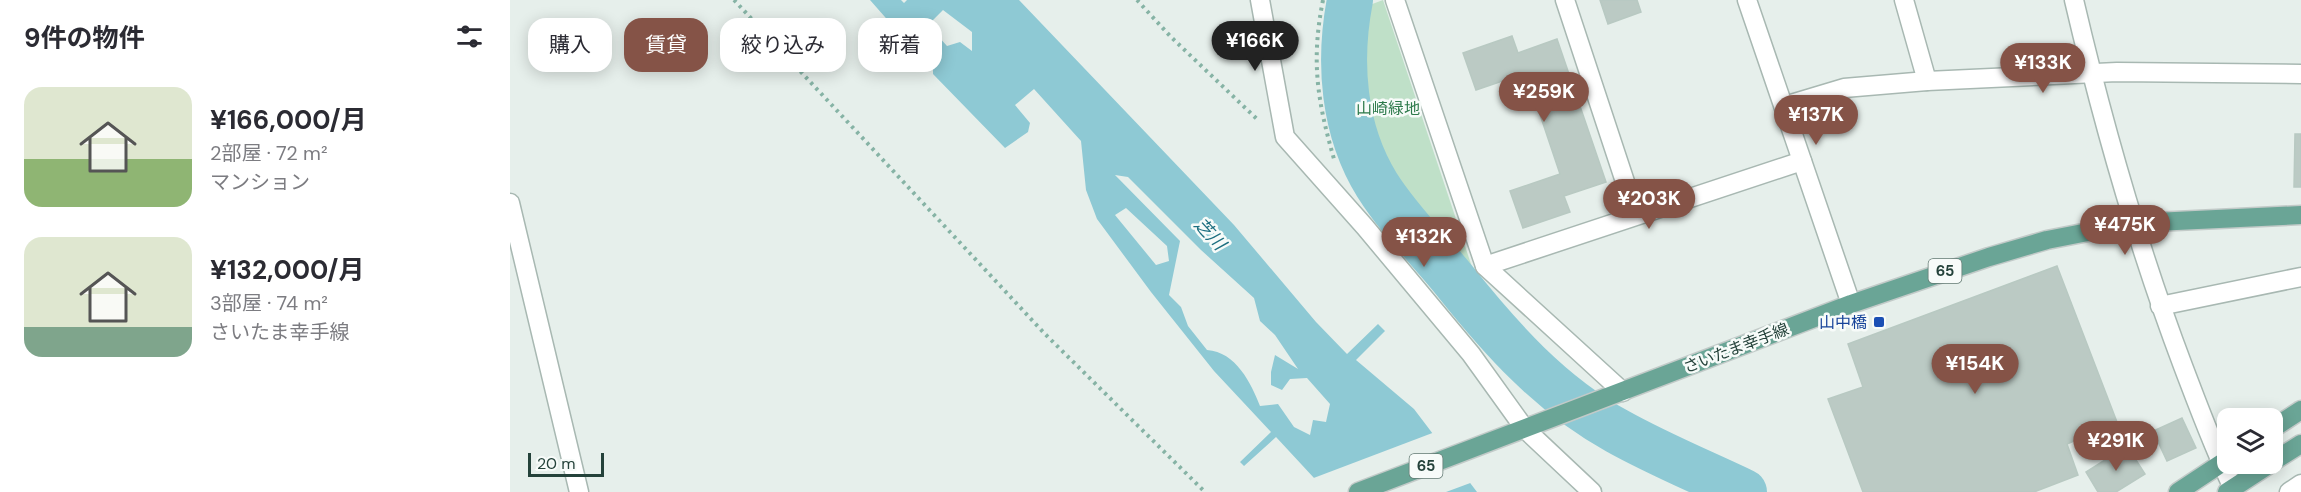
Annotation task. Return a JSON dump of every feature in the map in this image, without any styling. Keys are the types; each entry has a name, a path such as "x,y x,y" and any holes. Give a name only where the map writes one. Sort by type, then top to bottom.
{"main road":[{"name":"さいたま幸手線","path":"1358,492 1851,304 1926,277 2047,240 2134,223 2301,215"},
{"path":"2283,422 2301,410"},
{"path":"2283,455 2301,444"},
{"path":"2178,492 2217,466"},
{"path":"2232,491 2256,474"}],"street":[{"path":"1395,0 1485,266 1615,395"},
{"path":"1565,0 1636,215"},
{"path":"1748,0 1851,304"},
{"path":"1904,0 1926,81"},
{"path":"2074,0 2091,74 2160,306 2217,442"},
{"path":"1263,4 1285,137 1365,227 1471,354 1525,429 1592,492"},
{"path":"1784,105 1844,88 1926,81 2091,74 2301,74"},
{"path":"1485,266 1802,160"},
{"path":"510,202 579,492"},
{"path":"2160,306 2301,277"},
{"path":"2228,474 2232,491"},
{"path":"2289,492 2301,484"}],"path":[{"path":"734,0 1045,334 1205,492"},
{"path":"1137,0 1228,92 1265,126 1285,137"},
{"path":"1323,0 1316,51 1316,85 1335,161"}],"green space":[{"name":"山崎緑地","path":"1383,0 1473,270 1465,274 1404,199 1379,159 1360,114 1354,75 1359,9"}],"water":[{"name":"芝川","path":"870,0 901,0 904,3 907,0 1019,0 1234,225 1316,322 1347,354 1378,324 1385,331 1356,360 1414,409 1477,492 1327,492 1276,437 1244,466 1240,462 1271,432 1214,371 1097,219 1086,190 1081,141 1034,89 1015,105 1030,123 1028,132 1005,148 933,72 942,72 942,40 947,46 960,42 972,51 972,32 943,10 935,18 886,18","holes":["1115,175 1128,177 1201,250 1254,298 1260,321 1275,335 1298,369 1275,355 1271,385 1282,390 1290,379 1307,378 1330,404 1326,422 1313,420 1310,435 1294,427 1278,404 1260,406 1241,370 1226,356 1207,350 1188,326 1181,307 1169,295 1180,241","1126,208 1167,246 1169,261 1156,265 1115,215"]}],"pier":[{"path":"1435,432 1473,482 1446,492 1323,492 1311,479"}],"building":[{"path":"1600,0 1637,0 1641,12 1608,24"},
{"path":"1512,36 1518,53 1557,39 1606,182 1564,196 1570,212 1523,228 1510,191 1560,174 1526,73 1476,90 1463,53"},
{"path":"2295,134 2301,134 2301,187 2294,187"},
{"path":"2057,266 2117,422 2067,444 2078,475 2034,492 1863,492 1828,399 1863,387 1848,344"},
{"path":"2182,418 2196,448 2167,461 2153,431"},
{"path":"2127,446 2145,474 2116,492 2098,492 2086,472"}],"waterway":[{"path":"1350,0 1344,47 1344,71 1350,119 1357,142 1377,185 1414,234 1509,344 1570,401 1617,431 1744,492"}],"place":[{"name":"山中橋","path":"1879,322"}]}
